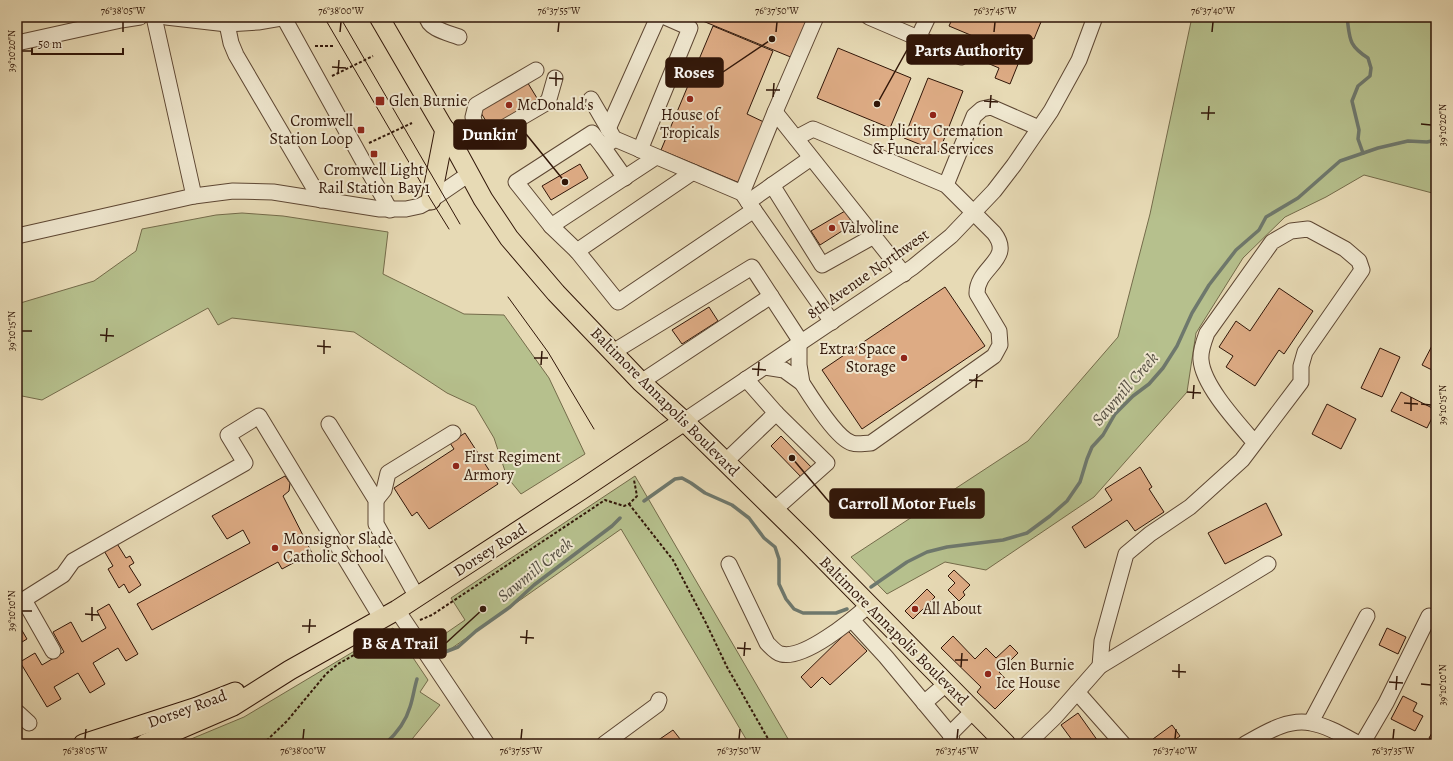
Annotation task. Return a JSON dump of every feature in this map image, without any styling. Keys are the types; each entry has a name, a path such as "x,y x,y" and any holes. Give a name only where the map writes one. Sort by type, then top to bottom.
{"main road":[{"name":"Baltimore Annapolis Boulevard","path":"379,17 483,198 508,238 556,293 641,382 684,421 774,510 1006,744"},
{"path":"431,200 444,129"},
{"name":"Dorsey Road","path":"83,744 197,707 290,670 395,618 417,597 684,421"},
{"name":"Dorsey Road","path":"145,744 233,706 290,670"}],"street":[{"path":"17,43 140,17"},
{"path":"154,17 194,196"},
{"path":"166,17 228,24 258,22 286,17 390,210"},
{"path":"427,17 427,20 431,25 459,37"},
{"path":"609,138 658,17"},
{"path":"640,150 690,28 665,17"},
{"path":"748,202 775,112 816,17"},
{"path":"869,17 961,57"},
{"path":"918,38 928,17"},
{"name":"8th Avenue Northwest","path":"684,421 904,274 951,236 994,191 1006,176 1051,111 1079,60 1095,17"},
{"path":"228,24 231,43 236,55 321,200"},
{"path":"536,70 476,105 473,117 479,129 493,134 546,103 549,99 555,78"},
{"path":"591,99 609,138 624,178"},
{"path":"946,185 974,116 982,109 991,107 1039,128"},
{"path":"775,112 904,274"},
{"path":"765,366 784,370 802,383 841,437 850,443 860,444 870,443 994,356 1000,345 999,331 977,294 977,287 981,278 1000,255 1001,249 999,239 946,185 813,129 796,138"},
{"path":"811,158 748,202 618,302 577,251 551,226 516,182 592,133 609,138 693,172 748,202 832,322"},
{"path":"551,226 656,157"},
{"path":"577,251 693,172"},
{"path":"17,236 194,196 226,192 273,192 390,210 413,207 431,200 469,174"},
{"path":"772,185 822,266 874,236"},
{"path":"1100,666 1102,641 1126,554 1150,534 1190,507 1242,460 1255,443 1301,382 1301,366 1304,352 1362,270 1359,261 1345,249 1308,229 1291,231 1272,242 1207,333 1203,346 1200,360 1205,376 1221,402 1255,443"},
{"path":"613,352 752,268 800,343 799,365 802,383"},
{"path":"641,382 771,296"},
{"path":"746,379 776,412 827,463 774,510"},
{"path":"725,462 776,412"},
{"path":"53,651 20,602 63,575 72,561 245,463 228,435 259,416 395,618 487,744"},
{"path":"329,424 376,500 376,524 417,597"},
{"path":"376,500 384,490 388,473 453,433"},
{"path":"729,564 767,643 781,654 792,654 806,650 852,620 869,605"},
{"path":"1027,744 1055,717 1100,666 1268,564"},
{"path":"1310,722 1367,616"},
{"path":"1362,744 1386,703 1429,616"},
{"path":"852,620 889,661 952,739 973,711"},
{"path":"874,644 891,628"},
{"path":"889,661 907,644"},
{"path":"924,703 946,684"},
{"path":"1077,692 1123,744"},
{"path":"604,744 656,705 659,700"},
{"path":"17,712 29,723"},
{"path":"1254,742 1278,727 1293,723 1310,722 1330,729 1359,744"}],"path":[{"path":"315,46 335,46"},
{"path":"332,76 372,56"},
{"path":"369,143 412,123"},
{"path":"263,744 286,721 326,674 338,664 390,633 395,618 432,615 605,500 624,506 629,504 637,496 634,480"},
{"path":"629,504 673,560 727,667 771,744"}],"green space":[{"path":"1192,17 1436,17 1436,194 1364,175 1326,197 1285,217 1243,258 1196,333 1187,392 1094,497 986,570 945,562 887,594 851,557 1028,441 1118,337 1150,214"},
{"path":"242,213 283,216 388,232 383,274 464,314 504,315 549,378 585,454 521,494 507,477 494,438 475,406 447,393 354,332 232,318 218,325 208,308 42,400 17,395 17,304 94,281 136,251 142,229 216,215"},
{"path":"635,476 791,744 749,744 621,529 445,653 436,640 465,620 451,598"},
{"path":"393,628 428,680 420,692 440,705 408,744 179,744 244,717"}],"building":[{"path":"693,17 810,17 793,58"},
{"path":"953,17 1043,17 1034,39 1029,37 1010,84 995,78 999,68 973,57 980,39 949,26"},
{"path":"713,26 773,51 747,114 768,124 742,184 661,150"},
{"path":"838,48 911,78 890,128 817,98"},
{"name":"Simplicity Cremation & Funeral Services","path":"928,78 963,91 939,152 904,138"},
{"name":"McDonald's","path":"526,80 540,103 492,131 478,108"},
{"path":"580,164 588,178 551,200 542,186"},
{"name":"Valvoline","path":"845,211 853,224 820,245 811,231"},
{"name":"Extra Space Storage","path":"945,287 985,346 862,429 822,370"},
{"path":"1279,288 1313,311 1284,354 1279,350 1255,386 1226,367 1233,356 1219,347 1236,321 1250,331"},
{"path":"709,307 718,321 682,344 672,330"},
{"path":"1436,340 1436,372 1422,365"},
{"path":"1380,348 1400,357 1382,397 1361,388"},
{"path":"1401,392 1436,410 1427,428 1391,411"},
{"path":"1327,404 1356,419 1341,449 1312,434"},
{"name":"First Regiment Armory","path":"465,433 498,484 429,529 417,512 412,516 394,488 454,449 450,443"},
{"path":"781,436 814,470 804,480 771,446"},
{"path":"1140,467 1152,487 1149,489 1164,512 1135,531 1127,520 1085,548 1072,527 1112,500 1105,489"},
{"name":"Monsignor Slade Catholic School","path":"285,476 290,483 289,491 283,496 312,553 282,569 278,562 152,630 137,604 250,543 243,530 227,539 212,516"},
{"path":"1266,503 1282,535 1225,564 1208,533"},
{"path":"116,542 126,558 130,556 134,563 129,566 141,585 129,593 124,584 119,588 108,569 113,566 103,549"},
{"path":"954,570 970,585 963,592 965,595 959,601 948,590 955,583 948,576"},
{"path":"927,589 935,597 913,619 905,611"},
{"path":"109,604 138,654 126,661 118,648 93,663 105,684 90,693 78,673 54,687 61,699 47,707 20,662 35,653 42,665 64,652 53,632 71,622 82,642 106,628 97,611"},
{"path":"17,622 27,639 17,645"},
{"path":"1387,628 1406,637 1398,654 1379,645"},
{"path":"848,631 867,651 830,685 822,677 811,688 801,677"},
{"path":"953,636 975,659 986,648 996,658 1010,645 1018,653 999,672 1015,689 995,709 977,692 981,687 941,648"},
{"path":"1403,696 1417,703 1413,711 1423,716 1415,731 1391,719"},
{"path":"1078,713 1100,744 1075,744 1061,725"},
{"path":"1172,725 1180,736 1169,744 1157,744 1153,739"},
{"path":"1436,726 1436,742 1429,738"},
{"path":"673,730 684,744 654,743"}],"waterway":[{"path":"1347,17 1351,41 1353,45 1368,58 1371,68 1370,76 1358,86 1352,101 1359,130 1358,139 1363,153"},
{"name":"Sawmill Creek","path":"871,587 907,562 927,552 947,547 1003,540 1027,533 1050,516 1067,501 1080,482 1092,447 1103,435 1115,414 1133,396 1149,384 1163,368 1177,346 1192,313 1209,285 1236,250 1259,230 1266,217 1298,198 1340,161 1378,148 1408,141 1427,142 1436,140"},
{"name":"Sawmill Creek","path":"644,501 675,479 682,478 705,493 732,505 749,518 764,538 775,547 779,559 779,584 786,599 794,609 803,613 836,613 847,609"},
{"name":"Sawmill Creek","path":"445,652 458,647 476,631 510,607 534,585 612,526 620,518"},
{"name":"Sawmill Creek","path":"385,744 396,732 406,717 417,679"}],"tram line":[{"path":"324,17 449,229"},
{"path":"340,17 460,224"},
{"path":"508,297 548,352 594,429"}],"place":[{"name":"Roses","path":"772,39"},
{"name":"House of Tropicals","path":"690,99"},
{"name":"Glen Burnie","path":"380,101"},
{"name":"Parts Authority","path":"877,104"},
{"name":"McDonald's","path":"509,105"},
{"name":"Simplicity Cremation & Funeral Services","path":"933,115"},
{"name":"Cromwell Station Loop","path":"361,130"},
{"name":"Cromwell Light Rail Station Bay 1","path":"374,154"},
{"name":"Dunkin'","path":"565,182"},
{"name":"Valvoline","path":"832,228"},
{"name":"Extra Space Storage","path":"904,358"},
{"name":"Carroll Motor Fuels","path":"792,458"},
{"name":"First Regiment Armory","path":"456,466"},
{"name":"Monsignor Slade Catholic School","path":"275,548"},
{"name":"B & A Trail","path":"483,609"},
{"name":"All About","path":"915,609"},
{"name":"Glen Burnie Ice House","path":"988,674"}]}
